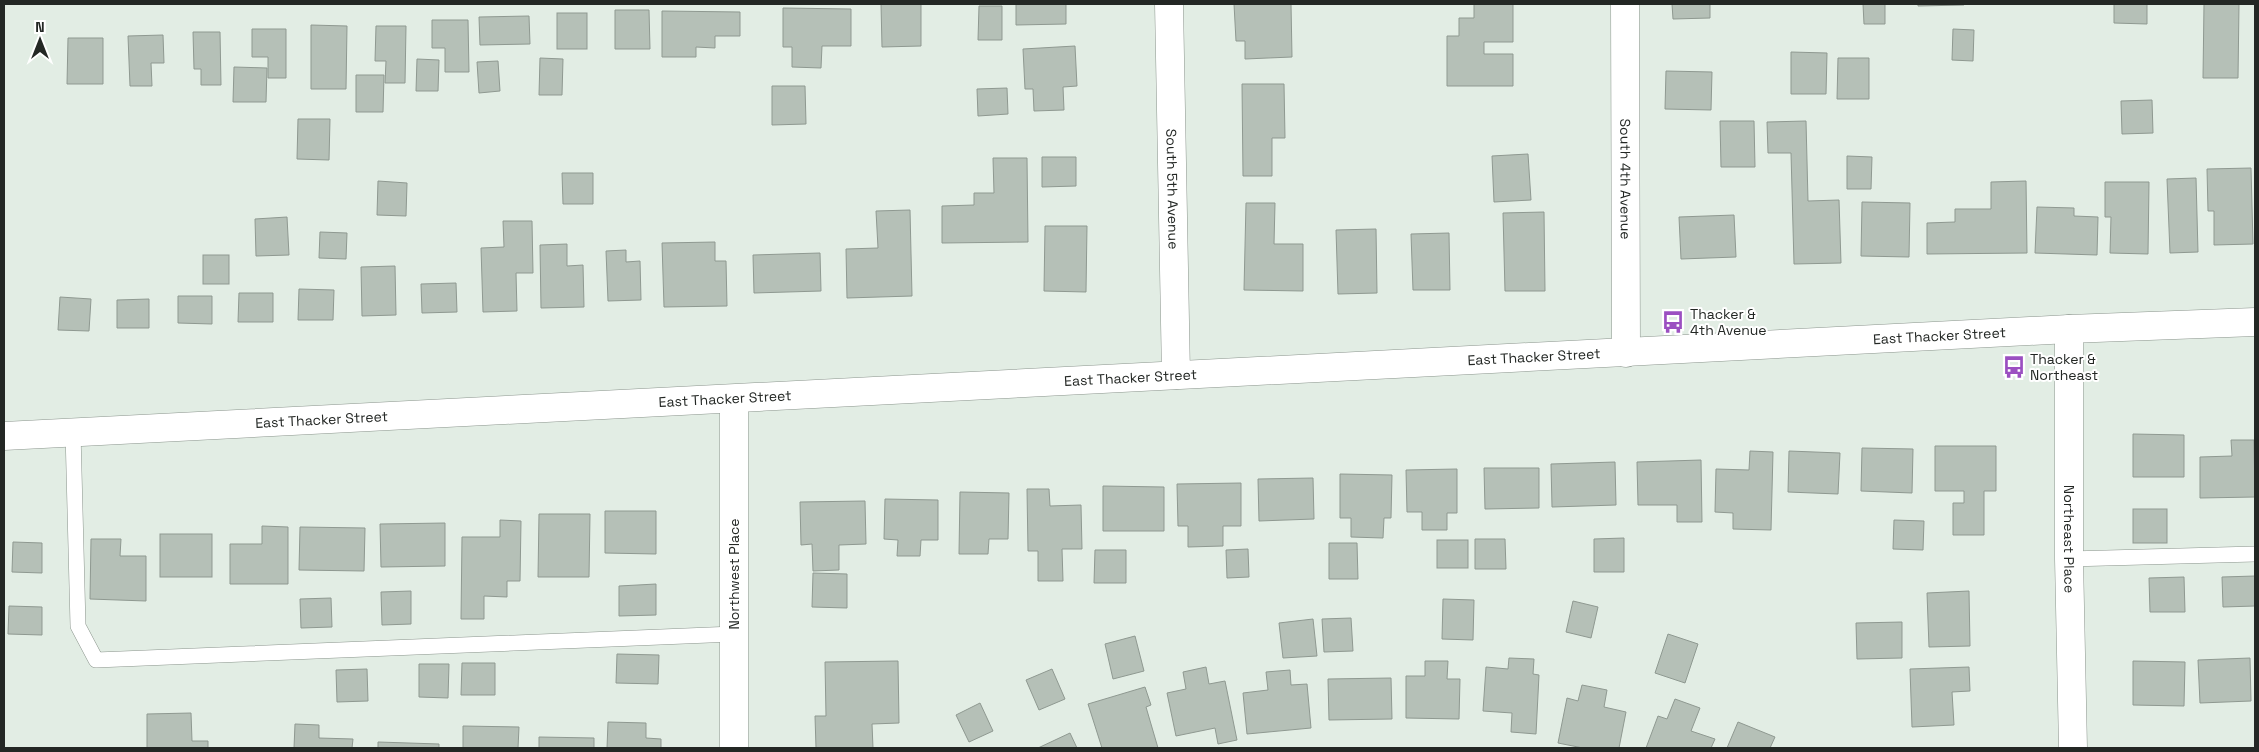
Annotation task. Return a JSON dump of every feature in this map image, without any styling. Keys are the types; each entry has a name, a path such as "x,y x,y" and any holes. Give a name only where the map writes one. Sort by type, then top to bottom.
{"street":[{"name":"South 5th Avenue","path":"1170,4 1176,375"},
{"name":"South 4th Avenue","path":"1625,4 1626,354"},
{"name":"East Thacker Street","path":"4,436 1176,375 1626,354 2069,329 2255,322"},
{"name":"Northeast Place","path":"2069,329 2069,559 2073,748"},
{"name":"Northwest Place","path":"734,399 734,748"}],"lane":[{"path":"73,432 78,626 96,660 734,634"},
{"path":"2069,559 2255,554"}],"building":[{"path":"881,4 921,4 921,46 882,47"},
{"path":"1016,4 1066,4 1066,24 1016,25"},
{"path":"1234,4 1291,4 1292,57 1245,59 1245,41 1236,41"},
{"path":"1474,4 1513,4 1513,42 1484,42 1484,54 1513,54 1513,86 1447,86 1447,36 1459,36 1459,18 1474,18"},
{"path":"1672,4 1710,4 1710,18 1673,19"},
{"path":"1863,4 1885,4 1885,24 1864,24"},
{"path":"1918,4 1964,4 1964,5 1918,6"},
{"path":"2114,4 2147,4 2147,24 2114,23"},
{"path":"2204,4 2239,4 2238,78 2203,78"},
{"path":"979,6 1002,6 1002,40 978,40"},
{"path":"783,8 851,9 851,46 822,46 821,68 792,67 792,47 783,47"},
{"path":"615,10 649,10 650,49 615,49"},
{"path":"662,11 740,12 740,36 715,36 715,48 696,47 696,57 662,57"},
{"path":"557,13 587,13 587,49 557,49"},
{"path":"529,16 530,44 480,45 479,17"},
{"path":"432,20 468,20 469,72 445,72 445,48 432,48"},
{"path":"311,25 347,26 346,89 311,89"},
{"path":"376,26 406,26 405,83 385,83 386,61 375,61"},
{"path":"252,29 286,29 286,78 268,78 268,57 252,57"},
{"path":"1953,29 1974,30 1973,61 1952,60"},
{"path":"193,32 220,32 221,85 201,85 201,69 194,69"},
{"path":"163,35 164,63 151,63 152,86 130,86 128,36"},
{"path":"68,38 103,38 103,84 67,84"},
{"path":"1075,46 1077,86 1063,87 1064,110 1034,111 1033,89 1025,89 1023,49"},
{"path":"1791,52 1827,53 1826,94 1791,94"},
{"path":"540,58 563,59 562,95 539,95"},
{"path":"1838,58 1869,58 1869,99 1837,99"},
{"path":"417,59 439,60 438,91 416,91"},
{"path":"498,61 500,91 479,93 477,62"},
{"path":"234,67 267,68 266,102 233,102"},
{"path":"1666,71 1712,72 1711,110 1665,109"},
{"path":"356,75 384,75 383,112 356,112"},
{"path":"1242,84 1284,84 1285,138 1272,138 1272,176 1243,176"},
{"path":"772,86 805,86 806,124 772,125"},
{"path":"1007,88 1008,114 978,116 977,89"},
{"path":"2152,100 2153,133 2122,134 2121,101"},
{"path":"298,119 330,119 329,160 297,159"},
{"path":"1720,121 1754,121 1755,167 1721,167"},
{"path":"1806,121 1808,201 1839,200 1841,263 1794,264 1791,153 1768,153 1767,122"},
{"path":"1528,154 1531,200 1494,202 1492,156"},
{"path":"1847,156 1872,157 1871,189 1847,189"},
{"path":"1042,157 1076,157 1076,186 1042,187"},
{"path":"993,158 1027,158 1028,242 942,243 942,206 974,205 974,193 994,193"},
{"path":"2251,168 2253,244 2214,245 2214,211 2208,211 2207,169"},
{"path":"562,173 593,173 593,204 563,204"},
{"path":"2196,178 2198,252 2170,253 2167,179"},
{"path":"378,181 407,183 406,216 377,215"},
{"path":"2026,181 2027,253 1927,254 1927,223 1955,222 1955,209 1991,209 1991,182"},
{"path":"2105,182 2149,182 2148,254 2110,253 2111,217 2105,217"},
{"path":"1862,202 1910,203 1909,257 1861,256"},
{"path":"1246,203 1275,203 1274,244 1303,244 1303,291 1244,290"},
{"path":"2037,207 2074,208 2074,216 2098,217 2097,255 2035,253"},
{"path":"910,210 912,296 847,298 846,249 878,248 876,211"},
{"path":"1544,212 1545,291 1505,291 1503,213"},
{"path":"1734,215 1736,257 1681,259 1679,217"},
{"path":"287,217 289,255 256,256 255,219"},
{"path":"503,221 532,221 533,273 516,273 517,311 483,312 481,248 504,247"},
{"path":"1045,226 1087,226 1086,292 1044,291"},
{"path":"1376,229 1377,293 1338,294 1336,230"},
{"path":"320,232 347,233 346,259 319,258"},
{"path":"1449,233 1450,290 1413,290 1411,234"},
{"path":"715,242 715,261 726,261 727,306 664,307 662,243"},
{"path":"567,244 567,266 583,265 584,307 541,308 540,245"},
{"path":"626,250 626,262 640,261 641,300 608,301 606,251"},
{"path":"820,253 821,291 754,293 753,255"},
{"path":"203,255 229,255 229,284 203,284"},
{"path":"395,266 396,315 362,316 361,267"},
{"path":"456,283 457,312 422,313 421,284"},
{"path":"299,289 334,290 333,320 298,320"},
{"path":"239,293 273,293 273,322 238,322"},
{"path":"178,296 212,296 212,324 178,323"},
{"path":"60,297 91,299 89,331 58,330"},
{"path":"149,299 149,328 117,328 117,300"},
{"path":"2133,434 2184,435 2184,477 2133,477"},
{"path":"2231,440 2254,440 2255,497 2200,498 2200,457 2232,456"},
{"path":"1935,446 1996,446 1996,491 1984,491 1984,535 1953,535 1953,503 1964,503 1964,491 1935,491"},
{"path":"1862,448 1913,449 1912,493 1861,491"},
{"path":"1750,451 1773,452 1771,530 1733,529 1733,513 1715,512 1716,469 1749,470"},
{"path":"1789,451 1840,453 1838,494 1788,492"},
{"path":"1701,460 1702,522 1677,522 1677,505 1638,505 1637,462"},
{"path":"1615,462 1616,505 1552,507 1551,464"},
{"path":"1484,468 1539,468 1539,508 1485,509"},
{"path":"1457,469 1457,513 1447,513 1447,530 1422,530 1422,512 1407,512 1406,470"},
{"path":"1340,474 1392,475 1391,518 1384,518 1383,538 1351,537 1351,518 1340,518"},
{"path":"1313,478 1314,519 1259,521 1258,479"},
{"path":"1241,483 1241,526 1223,526 1223,546 1188,547 1188,526 1178,526 1177,484"},
{"path":"1103,486 1164,487 1164,531 1103,531"},
{"path":"1027,489 1049,489 1050,506 1081,505 1082,549 1062,549 1063,581 1038,581 1038,551 1028,551"},
{"path":"960,492 1009,493 1008,539 989,539 988,554 959,554"},
{"path":"885,499 938,500 938,540 921,540 920,556 897,556 898,540 884,539"},
{"path":"865,501 866,544 839,545 839,570 813,571 812,544 801,545 800,502"},
{"path":"2133,509 2167,509 2167,543 2133,543"},
{"path":"605,511 656,511 656,554 605,553"},
{"path":"539,514 590,514 589,577 538,577"},
{"path":"500,520 521,521 520,581 507,581 507,597 484,596 484,619 461,619 462,537 500,537"},
{"path":"1894,520 1924,521 1923,550 1893,549"},
{"path":"445,523 445,566 381,567 380,524"},
{"path":"262,526 288,527 288,584 230,584 230,544 262,544"},
{"path":"300,527 365,528 364,571 299,570"},
{"path":"160,534 212,534 212,577 160,577"},
{"path":"1624,538 1624,572 1594,572 1594,539"},
{"path":"91,539 121,539 120,556 146,556 146,601 90,599"},
{"path":"1475,539 1505,539 1506,569 1475,569"},
{"path":"1437,540 1468,540 1468,568 1437,568"},
{"path":"13,542 42,543 42,573 12,572"},
{"path":"1329,543 1357,543 1358,579 1329,579"},
{"path":"1248,549 1249,577 1227,578 1226,550"},
{"path":"1095,550 1126,550 1126,583 1094,583"},
{"path":"813,573 847,574 847,608 812,607"},
{"path":"2255,576 2255,606 2223,607 2222,577"},
{"path":"2184,577 2185,612 2150,612 2149,578"},
{"path":"656,584 656,615 619,616 619,586"},
{"path":"411,591 411,624 382,625 381,592"},
{"path":"1969,591 1970,646 1929,647 1927,593"},
{"path":"331,598 332,627 301,628 300,599"},
{"path":"1443,599 1474,600 1473,640 1442,639"},
{"path":"1573,601 1598,607 1591,638 1566,632"},
{"path":"9,606 42,607 42,635 8,634"},
{"path":"1351,618 1353,651 1324,652 1322,619"},
{"path":"1313,619 1317,656 1283,658 1279,623"},
{"path":"1902,622 1902,658 1857,659 1856,623"},
{"path":"1668,634 1698,644 1685,683 1655,673"},
{"path":"1135,636 1144,671 1113,679 1105,644"},
{"path":"617,654 659,655 658,684 616,683"},
{"path":"1509,658 1534,659 1533,674 1539,675 1536,734 1511,732 1512,713 1483,711 1486,667 1508,669"},
{"path":"2250,658 2251,701 2200,703 2198,660"},
{"path":"898,661 899,723 872,724 873,748 816,748 815,716 826,716 825,662"},
{"path":"1425,661 1448,661 1447,679 1460,679 1459,719 1406,718 1406,676 1425,676"},
{"path":"2133,661 2185,662 2184,706 2133,705"},
{"path":"462,663 495,663 495,695 461,695"},
{"path":"419,664 449,664 448,698 419,697"},
{"path":"1206,667 1209,684 1225,681 1237,740 1218,744 1215,728 1176,736 1167,693 1186,689 1183,672"},
{"path":"1969,667 1970,691 1952,692 1954,725 1912,727 1910,669"},
{"path":"367,669 368,701 337,702 336,670"},
{"path":"1052,669 1065,699 1039,710 1026,680"},
{"path":"1290,670 1291,685 1307,684 1311,728 1247,734 1243,693 1268,690 1266,672"},
{"path":"1391,678 1392,719 1329,720 1328,679"},
{"path":"1582,685 1607,690 1604,707 1626,712 1619,748 1583,748 1558,743 1567,698 1578,701"},
{"path":"1145,687 1151,705 1146,707 1158,748 1102,748 1088,704"},
{"path":"1675,699 1700,708 1691,731 1715,739 1711,748 1646,748 1658,716 1667,719"},
{"path":"980,703 993,731 969,742 956,715"},
{"path":"191,713 192,741 208,741 208,748 147,748 147,714"},
{"path":"608,722 646,723 646,738 661,739 661,748 607,748"},
{"path":"1738,722 1775,737 1770,748 1727,748"},
{"path":"295,724 319,725 319,738 353,739 352,748 294,748"},
{"path":"463,726 519,727 518,748 463,748"},
{"path":"1070,733 1077,748 1038,748"},
{"path":"539,737 594,738 594,748 539,748"},
{"path":"378,742 439,744 439,748 378,748"}],"place":[{"name":"Thacker & 4th Avenue","path":"1673,322"},
{"name":"Thacker & Northeast","path":"2014,367"}]}
